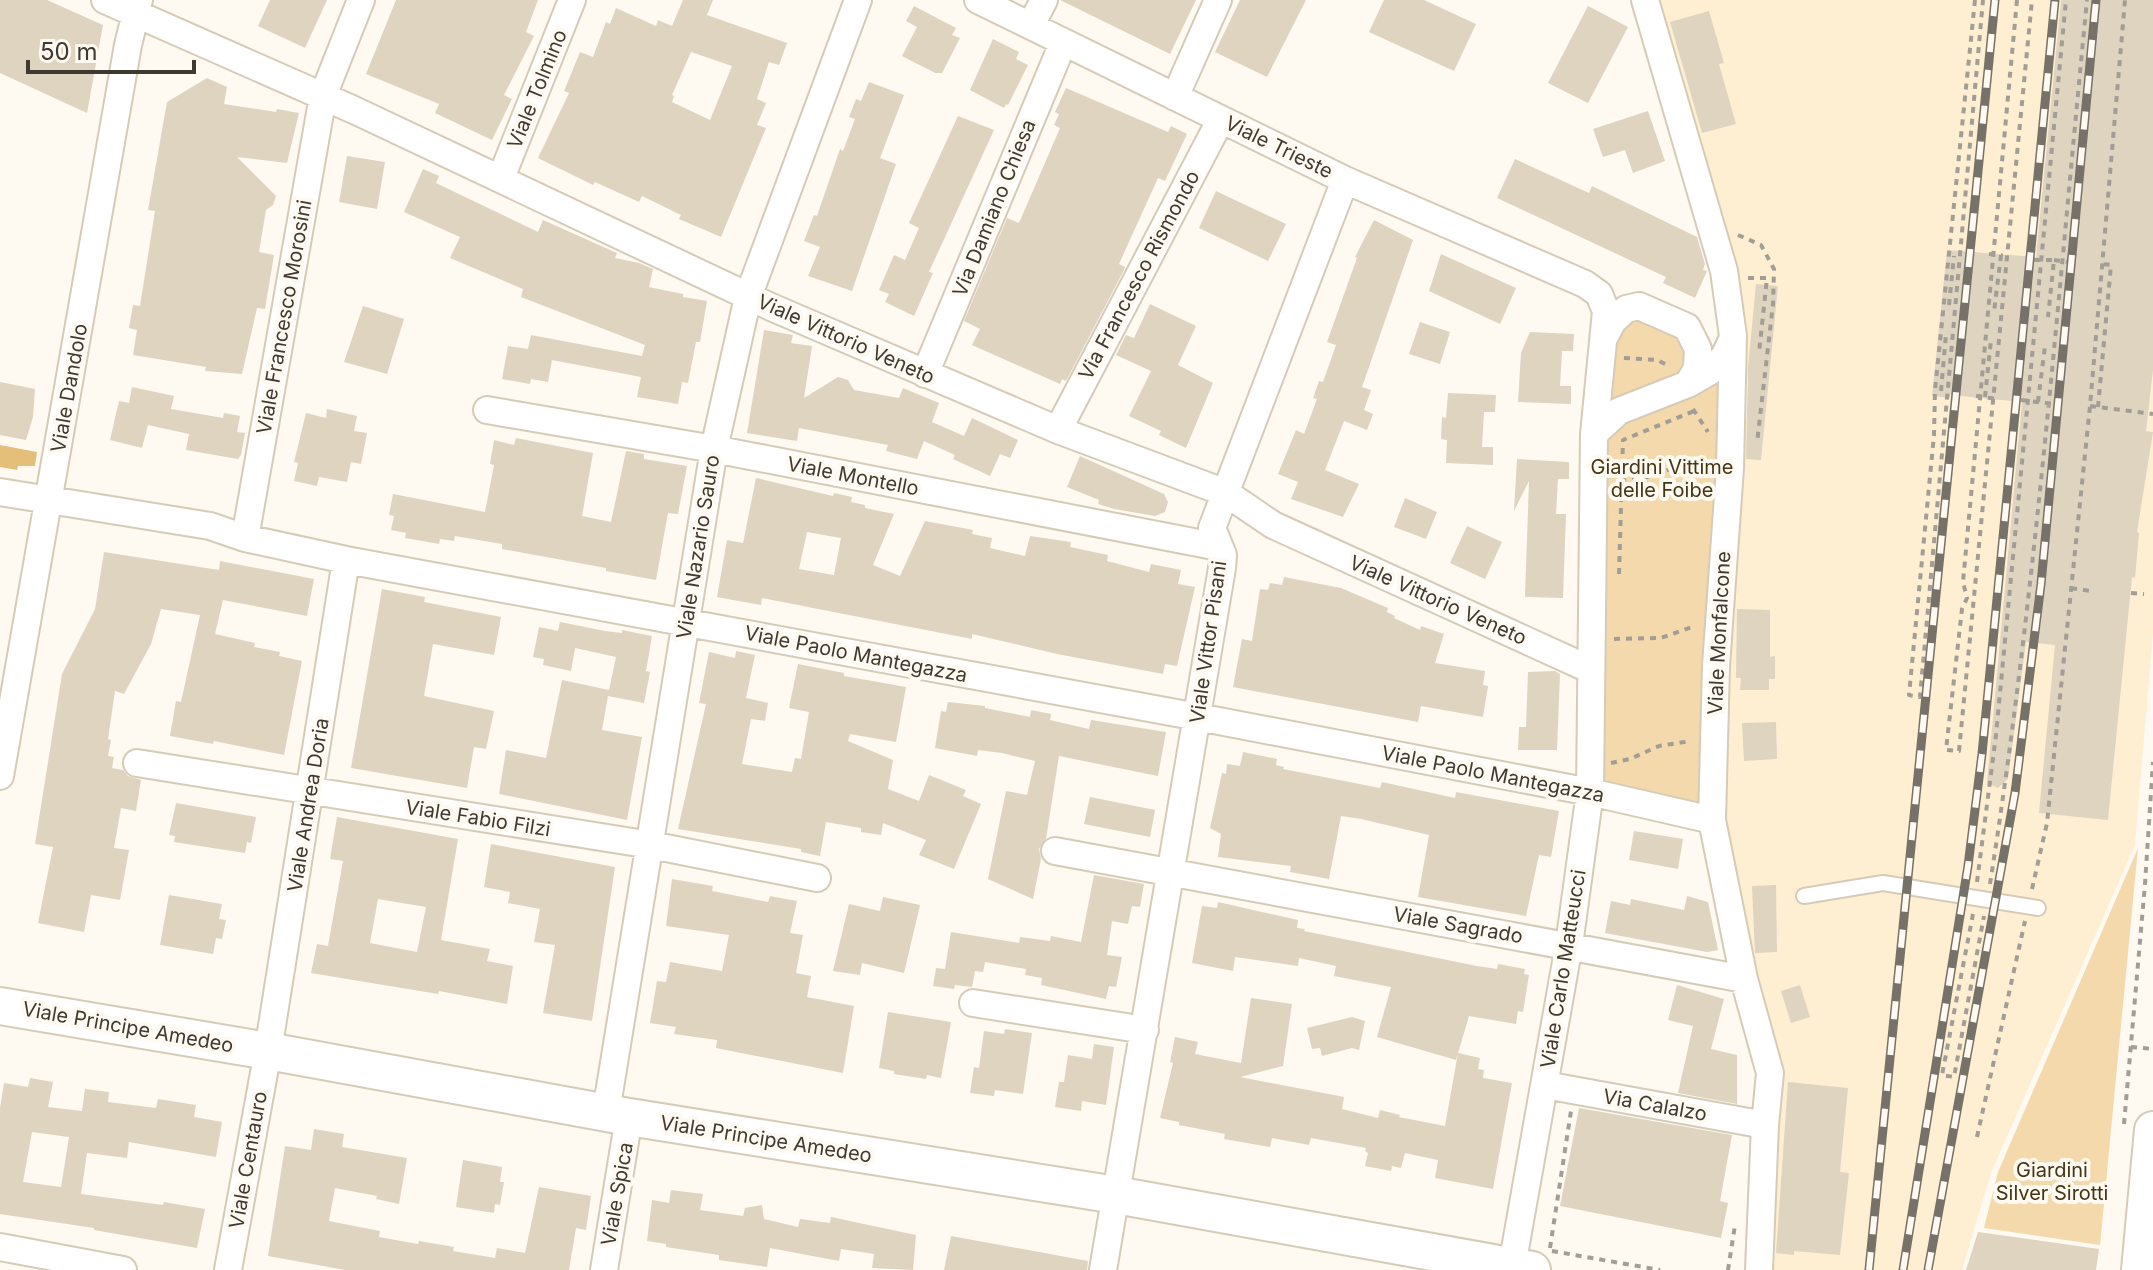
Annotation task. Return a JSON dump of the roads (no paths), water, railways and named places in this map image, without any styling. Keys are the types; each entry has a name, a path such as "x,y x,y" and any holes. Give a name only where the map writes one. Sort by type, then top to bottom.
{"street":[{"name":"Viale Vittorio Veneto","path":"105,0 137,7 748,297 1058,430 1226,493 1273,525 1589,669"},
{"name":"Viale Francesco Morosini","path":"245,538 323,96 361,0"},
{"name":"Viale Tolmino","path":"501,178 572,0"},
{"name":"Viale Nazario Sauro","path":"618,1114 651,845 714,449 748,297 858,0"},
{"name":"Viale Trieste","path":"978,0 1345,180 1585,284 1599,294 1606,311 1601,344"},
{"path":"1031,25 1044,0"},
{"path":"1175,97 1218,0"},
{"name":"Viale Monfalcone","path":"1645,0 1724,271 1733,336 1730,468 1719,618 1712,820 1744,979 1770,1073 1759,1270"},
{"name":"Viale Dandolo","path":"0,776 137,7"},
{"name":"Via Damiano Chiesa","path":"925,374 1063,43"},
{"name":"Via Francesco Rismondo","path":"1058,430 1221,119"},
{"name":"Viale Vittor Pisani","path":"1103,1270 1222,568 1223,555 1212,528 1345,180"},
{"path":"1619,411 1607,405 1597,393 1601,344 1613,321 1626,309 1639,306 1687,327 1698,349 1697,368 1688,384"},
{"path":"1594,434 1619,411 1688,384 1709,372 1724,357 1733,336"},
{"name":"Viale Carlo Matteucci","path":"1526,1264 1545,1085 1604,759 1589,669 1607,642 1594,481 1597,393"},
{"name":"Viale Montello","path":"487,410 714,449 1219,547"},
{"name":"Viale Paolo Mantegazza","path":"0,492 210,526 245,538 346,560 1198,717 1600,794 1712,820"},
{"name":"Viale Andrea Doria","path":"268,1051 346,560"},
{"name":"Viale Fabio Filzi","path":"137,763 651,845 817,878"},
{"name":"Viale Sagrado","path":"1055,851 1744,979"},
{"path":"973,1003 1145,1030"},
{"name":"Viale Principe Amedeo","path":"0,1006 618,1114 1526,1264"},
{"name":"Viale Centauro","path":"228,1270 268,1051"},
{"name":"Via Calalzo","path":"1545,1085 1765,1125"},
{"name":"Viale Spica","path":"604,1270 618,1114"},
{"path":"2138,1133 2140,1270"},
{"path":"0,1247 123,1270"}],"lane":[{"path":"1804,896 1883,883 2033,907"}],"railway":[{"path":"1869,1270 1995,0"},
{"path":"1903,1270 1968,866 1982,754 2055,0"},
{"path":"1928,1270 2015,793 2041,584 2096,0"}],"park label":[{"name":"Giardini Vittime delle Foibe","path":"1662,478"},
{"name":"Giardini Silver Sirotti","path":"2052,1182"}]}
